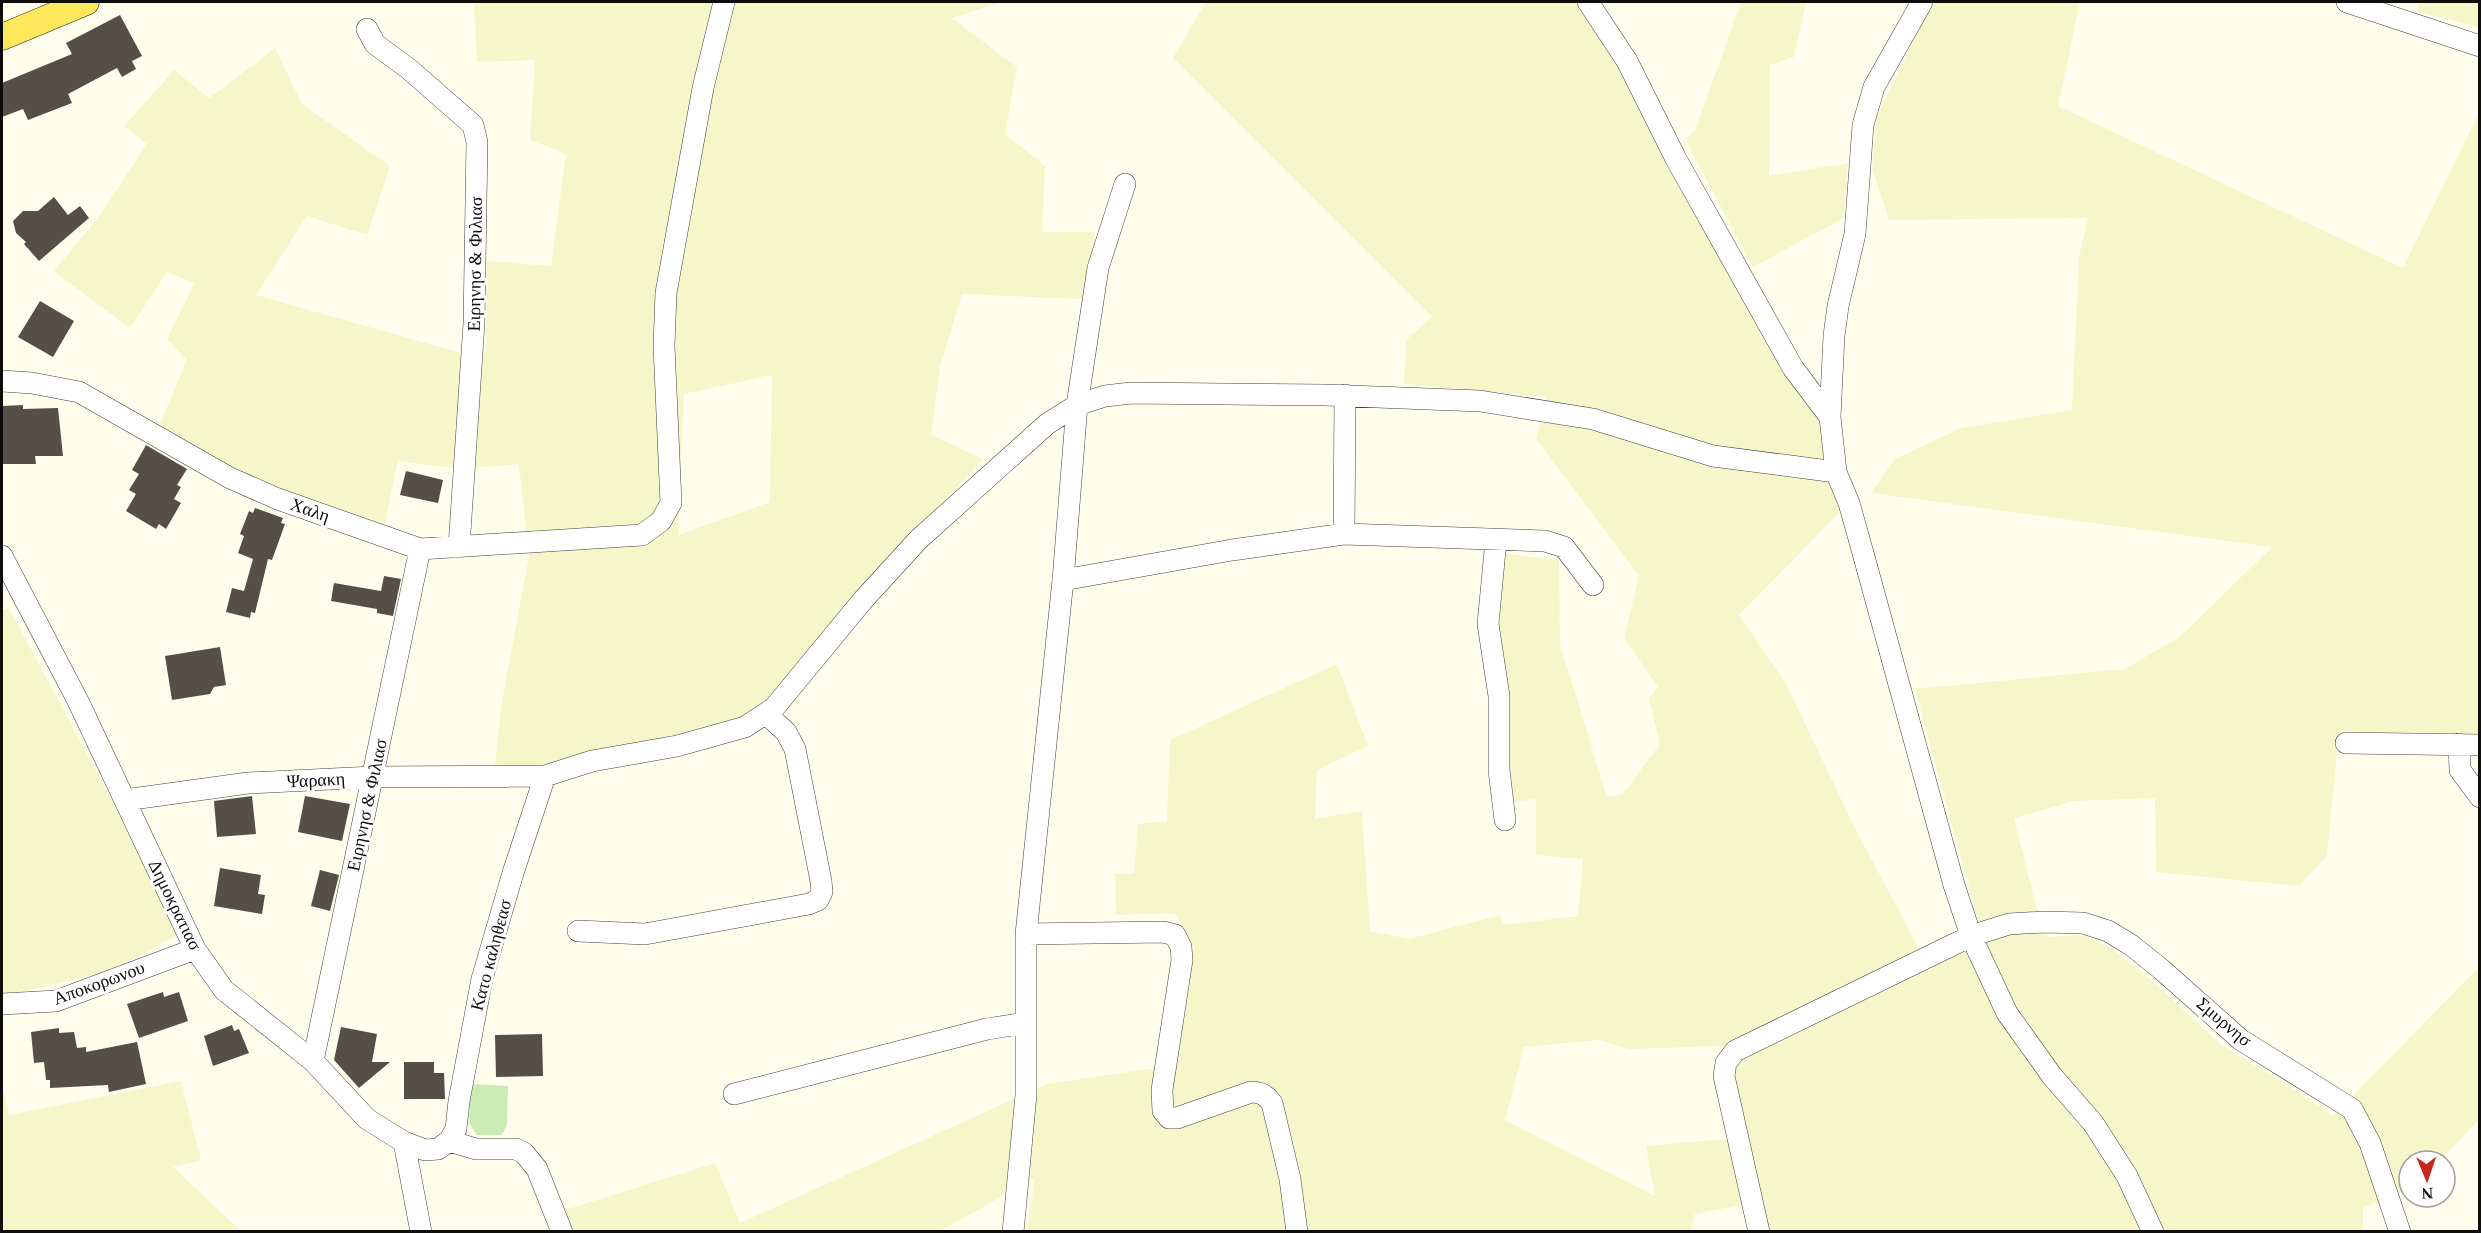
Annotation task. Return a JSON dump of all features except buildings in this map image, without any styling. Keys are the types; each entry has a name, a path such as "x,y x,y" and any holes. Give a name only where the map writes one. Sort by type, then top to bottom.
{"main road":[{"path":"2,37 86,2"}],"street":[{"name":"Χαλη","path":"2,381 32,382 79,392 230,478 278,499 420,549 642,535 661,521 671,503 664,346 666,293 703,88 724,2"},
{"path":"1588,2 1627,62 1676,159 1793,368 1830,417"},
{"path":"1922,2 1874,87 1863,125 1855,234 1838,306 1834,336 1830,417 1836,472 1849,503 1950,874 1971,936 2007,1014 2052,1076 2093,1122 2127,1176 2153,1232"},
{"path":"2347,2 2480,46"},
{"name":"Ειρηνησ & Φιλιασ","path":"367,29 375,44 409,69 472,125 477,142 474,323 459,547"},
{"path":"1012,1232 1026,1095 1026,934 1063,580 1077,405 1098,268 1125,184"},
{"name":"Ψαρακη","path":"125,800 248,783 373,777 545,776 592,761 677,746 745,727 774,708 863,600 919,539 1047,424 1077,405 1105,396 1131,393 1345,395 1480,401 1593,419 1713,456 1836,472"},
{"path":"1344,534 1345,395"},
{"path":"1063,580 1233,550 1344,534 1545,541 1564,547 1593,585"},
{"path":"1496,540 1488,624 1499,696 1499,770 1505,820"},
{"name":"Ειρηνησ & Φιλιασ","path":"313,1061 420,549"},
{"name":"Δημοκρατιασ","path":"2,556 78,701 195,949 225,990 313,1061 367,1119 404,1142 425,1150 438,1149 451,1139"},
{"path":"578,931 645,934 809,904 818,900 822,892 821,881 795,748 786,732 766,714"},
{"path":"2346,743 2469,745 2460,770 2480,797"},
{"name":"Κατο καληθεασ","path":"451,1139 456,1129 459,1101 482,979 513,873 545,776"},
{"name":"Σμυρνησ","path":"1759,1232 1724,1076 1726,1063 1735,1052 1750,1042 1971,936 2008,924 2044,922 2083,923 2108,931 2131,945 2161,969 2241,1040 2352,1109 2367,1135 2400,1232"},
{"path":"1026,934 1163,932 1175,935 1182,960 1162,1090 1163,1111 1169,1118 1177,1118 1251,1092 1260,1092 1267,1096 1272,1103 1290,1179 1297,1232"},
{"name":"Αποκορωνου","path":"2,1004 56,1001 195,949"},
{"path":"734,1094 987,1029 1026,1023"},
{"path":"451,1139 476,1149 516,1149 524,1153 537,1169 562,1232"},
{"path":"404,1142 422,1232"}],"green space":[{"path":"480,2 1001,2 952,18 1017,67 1005,134 1045,166 1042,232 1095,232 1084,299 962,294 940,367 931,435 983,459 886,564 780,694 750,716 536,768 495,766 501,707 529,556 519,464 462,469 398,461 384,525 294,496 220,462 158,428 187,360 167,339 195,283 167,272 130,328 54,271 98,218 147,144 124,126 174,70 209,98 275,48 302,104 390,166 367,235 307,216 256,295 461,353 486,352 487,261 551,266 566,154 530,140 535,60 477,62 474,4","holes":["772,375 770,502 678,535 684,394"]},
{"path":"1206,2 1577,2 1613,54 1821,413 1841,511 1739,615 1785,682 1855,828 1927,964 1979,924 1915,689 2125,669 2181,636 2272,547 1871,493 1895,459 1961,428 2072,410 2079,257 2088,218 1889,220 1872,167 1877,116 1921,25 1936,2 2080,2 2058,106 2403,268 2479,113 2479,738 2339,731 2327,856 2299,886 2156,872 2155,798 2074,801 2014,818 2035,903 2048,937 2083,935 2109,947 2151,980 2223,1046 2333,1116 2476,970 2480,974 2479,1120 2451,1149 2397,1149 2397,1194 2363,1208 2363,1231 1766,1231 1763,1201 1695,1214 1690,1232 1027,1231 1035,1178 940,1231 571,1231 565,1210 715,1163 740,1223 1047,1084 1175,1065 1191,941 1175,913 1116,915 1115,874 1134,873 1138,824 1167,821 1170,740 1337,664 1368,746 1317,770 1315,819 1362,811 1370,931 1409,939 1500,915 1502,925 1578,916 1583,859 1536,855 1536,799 1512,802 1496,650 1499,553 1559,560 1560,644 1607,797 1622,795 1660,744 1649,699 1658,687 1624,638 1639,576 1536,439 1547,397 1404,384 1406,340 1432,317 1173,58","holes":["1600,1040 1629,1049 1720,1046 1734,1069 1749,1137 1646,1146 1655,1196 1505,1120 1524,1047"]},
{"path":"1741,2 1806,2 1794,57 1770,65 1769,176 1848,163 1844,218 1753,267 1686,141 1696,128"},
{"path":"2418,2 2479,2 2479,27 2418,12"},
{"path":"9,608 112,801 177,935 113,970 17,993 2,1006 2,611"},
{"path":"181,1081 201,1160 173,1167 241,1231 2,1231 2,1083 9,1115"},
{"path":"471,1084 508,1086 507,1125 502,1135 477,1135 469,1123"}]}
